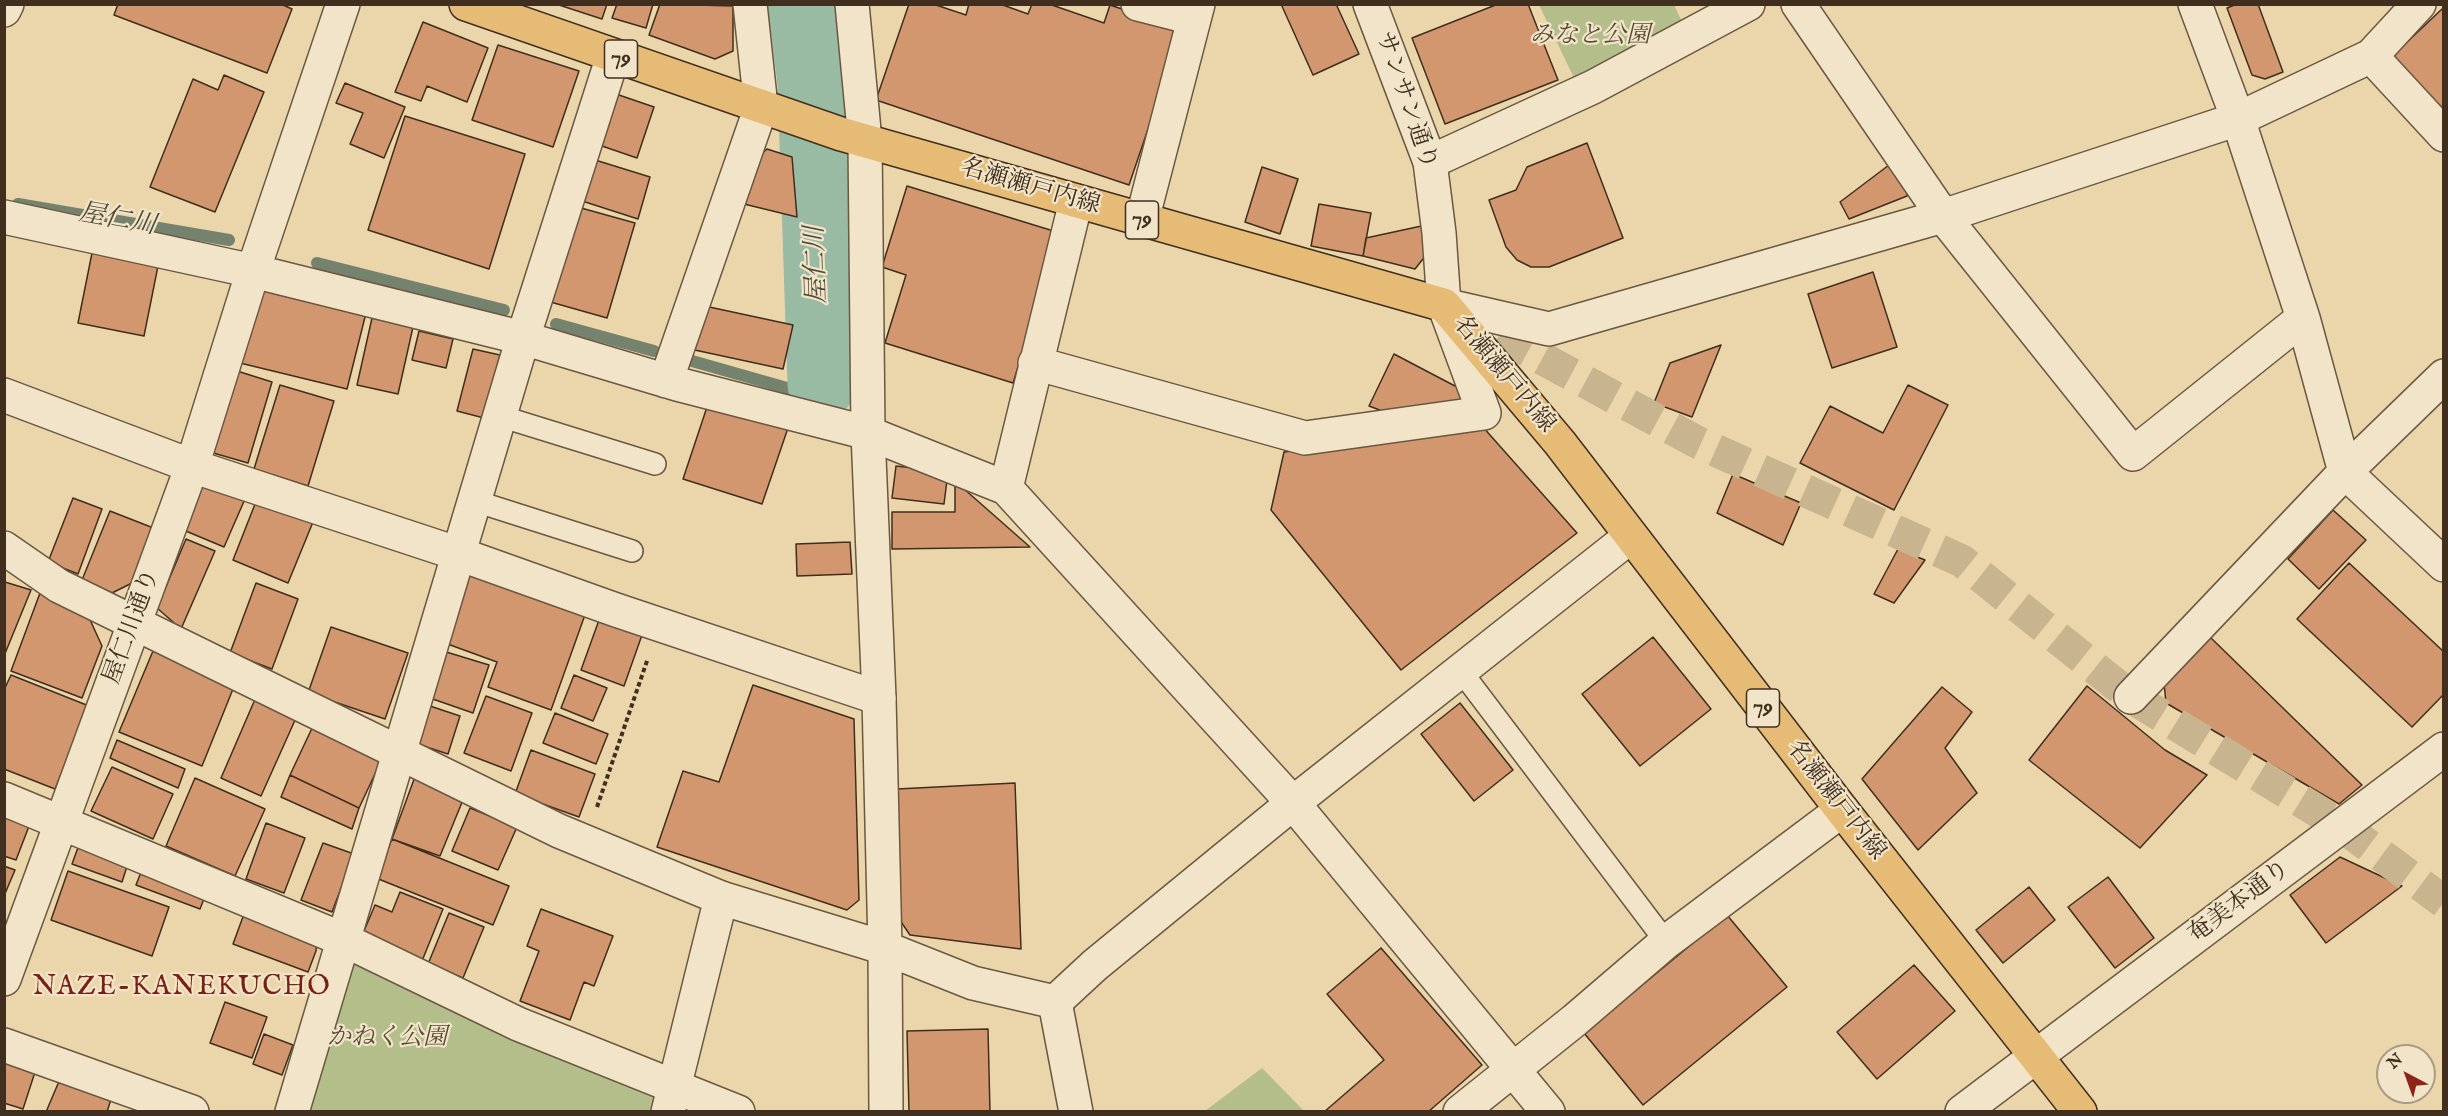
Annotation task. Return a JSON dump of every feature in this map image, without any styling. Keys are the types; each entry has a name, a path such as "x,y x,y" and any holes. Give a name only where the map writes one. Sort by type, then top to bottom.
{"main road":[{"name":"名瀬瀬戸内線","path":"466,4 853,138 1444,305 1560,443 1630,537 2079,1112"}],"street":[{"path":"4,10 7,4"},
{"name":"屋仁川通り","path":"4,979 192,466 253,271 343,4"},
{"path":"666,381 769,110 750,4"},
{"path":"852,4 853,138 879,698 886,1112"},
{"path":"1138,4 1196,11 1142,220"},
{"name":"サンサン通り","path":"1035,363 1305,438 1484,413 1444,305 1440,233 1430,162 1370,4"},
{"path":"1430,162 1593,87 1748,4"},
{"path":"1798,4 1943,216 2133,454 2303,318"},
{"path":"2195,4 2238,119 2303,318 2344,472 2444,565"},
{"path":"1444,305 1549,329 1943,216 2238,119 2371,56 2419,4"},
{"path":"292,1112 397,752 404,742 523,338 613,56"},
{"path":"2371,56 2444,135"},
{"path":"1006,488 1076,201"},
{"path":"4,217 253,271 523,338 666,381 868,433 1006,488 1293,803 1548,1112"},
{"path":"2131,697 2344,472 2444,376"},
{"path":"4,395 192,466 459,554 660,625 879,698"},
{"path":"1055,1002 1095,965 1293,803 1630,537"},
{"path":"4,548 59,586 397,752 585,841 721,898 885,948 973,983 1055,1002"},
{"name":"奄美本通り","path":"1962,1112 2444,749"},
{"path":"4,799 342,939 671,1099 738,1112"},
{"path":"1460,1112 1575,1020 1666,942 1842,810"},
{"path":"671,1099 721,898"},
{"path":"1055,1002 1077,1112"},
{"path":"4,1045 192,1112"}],"lane":[{"path":"500,416 655,464"},
{"path":"475,501 632,551"},
{"path":"1461,671 1666,942"}],"path":[{"path":"585,841 660,625"}],"green space":[{"name":"みなと公園","path":"1539,5 1674,5 1685,28 1575,80"},
{"name":"かねく公園","path":"342,939 674,1086 668,1111 292,1112"},
{"path":"1262,1068 1304,1111 1205,1111"}],"building":[{"path":"118,4 281,4 292,9 267,73 114,15"},
{"path":"556,4 607,4 602,19"},
{"path":"617,4 653,4 646,28 612,18"},
{"path":"660,4 733,6 733,51 715,59 649,35"},
{"path":"909,4 933,4 966,15 969,4 1000,4 1028,14 1032,4 1049,4 1104,23 1110,5 1182,29 1129,185 876,100"},
{"path":"1281,4 1336,4 1359,54 1313,75"},
{"path":"1498,4 1528,4 1558,80 1445,124 1412,38"},
{"path":"2237,4 2258,4 2283,72 2265,79 2252,75 2227,8"},
{"path":"2442,9 2444,10 2444,124 2386,62"},
{"path":"423,22 488,48 467,102 427,86 421,101 395,92"},
{"path":"498,45 579,71 553,147 472,120"},
{"path":"224,75 264,92 215,212 150,187 193,79 218,90"},
{"path":"345,83 405,107 384,158 350,144 363,113 336,103"},
{"path":"616,94 654,107 637,158 599,145"},
{"path":"405,116 525,154 489,269 368,230"},
{"path":"1587,143 1623,238 1549,267 1531,267 1517,260 1506,247 1489,200 1516,190 1527,167"},
{"path":"767,149 792,157 797,217 744,204 757,158"},
{"path":"592,159 650,177 638,219 579,200"},
{"path":"1889,165 1908,183 1907,196 1849,219 1840,202"},
{"path":"1262,167 1298,179 1280,234 1245,222"},
{"path":"907,186 1060,233 1013,383 885,343 906,275 882,267"},
{"path":"1319,204 1371,213 1363,256 1311,246"},
{"path":"574,206 635,223 607,318 547,301"},
{"path":"1426,225 1430,250 1415,269 1363,256 1366,238"},
{"path":"92,253 158,266 144,336 78,323"},
{"path":"1873,272 1897,347 1832,368 1808,294"},
{"path":"259,287 366,313 347,389 240,363"},
{"path":"700,305 793,325 783,369 690,349"},
{"path":"372,318 413,327 398,394 357,385"},
{"path":"419,331 453,339 446,368 412,360"},
{"path":"1721,345 1692,417 1654,403 1670,363"},
{"path":"473,349 500,355 484,418 457,411"},
{"path":"1394,354 1474,396 1462,411 1398,417 1369,406"},
{"path":"234,370 272,382 248,463 210,452"},
{"path":"280,385 334,401 308,486 254,469"},
{"path":"1908,385 1948,405 1894,510 1800,463 1830,406 1883,433"},
{"path":"709,401 788,428 762,504 683,479"},
{"path":"1482,426 1577,533 1401,670 1271,510 1284,452"},
{"path":"896,466 948,472 944,504 892,498"},
{"path":"1733,474 1801,503 1783,545 1717,513"},
{"path":"201,481 245,499 224,547 181,529"},
{"path":"955,481 1030,547 892,549 892,512 955,512"},
{"path":"73,498 102,509 78,574 48,562"},
{"path":"257,499 313,522 288,583 233,560"},
{"path":"2333,510 2366,540 2319,589 2288,559"},
{"path":"110,511 156,529 134,582 112,593 82,580"},
{"path":"186,539 215,551 181,629 157,608"},
{"path":"850,542 852,574 797,576 796,544"},
{"path":"1898,549 1925,560 1894,603 1874,594"},
{"path":"2349,563 2444,652 2444,694 2412,727 2297,619"},
{"path":"468,570 586,612 551,710 488,687 497,662 442,642"},
{"path":"5,582 31,590 4,656 4,585"},
{"path":"256,583 298,599 272,669 230,653"},
{"path":"40,593 86,611 102,646 82,698 11,671"},
{"path":"599,620 642,635 624,686 581,670"},
{"path":"331,627 408,653 385,719 308,693"},
{"path":"1653,637 1711,709 1640,766 1582,694"},
{"path":"2210,637 2362,785 2339,804 2166,703 2164,683"},
{"path":"153,651 235,684 202,766 119,732"},
{"path":"443,651 489,665 473,713 427,697"},
{"path":"11,675 89,706 55,789 4,769 4,690"},
{"path":"574,675 607,688 593,721 561,708"},
{"path":"753,685 854,719 859,900 847,910 657,847 683,771 719,782"},
{"path":"2087,686 2165,750 2207,775 2140,848 2029,760"},
{"path":"1942,687 1972,712 1945,748 1977,793 1918,850 1862,779"},
{"path":"486,696 532,713 511,771 464,753"},
{"path":"256,697 296,718 261,796 221,778"},
{"path":"1460,703 1513,770 1474,801 1421,734"},
{"path":"424,704 460,716 448,754 411,742"},
{"path":"555,713 608,734 596,764 543,743"},
{"path":"313,726 382,759 359,808 290,775"},
{"path":"117,740 185,769 178,788 110,758"},
{"path":"531,750 595,774 579,817 515,794"},
{"path":"112,767 173,794 153,839 91,811"},
{"path":"416,774 465,795 440,856 392,839"},
{"path":"290,775 359,808 352,829 281,797"},
{"path":"195,778 265,809 235,876 166,846"},
{"path":"1015,783 1021,949 910,935 895,913 897,789"},
{"path":"470,808 517,827 498,870 452,851"},
{"path":"4,811 31,821 16,860 4,856"},
{"path":"266,823 305,838 284,893 246,879"},
{"path":"392,839 509,886 493,925 376,878"},
{"path":"80,842 129,860 122,882 72,864"},
{"path":"323,843 354,854 332,912 301,900"},
{"path":"2340,857 2402,886 2326,943 2290,895"},
{"path":"4,866 15,870 4,896"},
{"path":"143,867 207,891 200,909 136,885"},
{"path":"68,871 169,907 152,956 51,920"},
{"path":"2108,877 2154,938 2115,968 2068,907"},
{"path":"2029,887 2055,920 2003,963 1976,930"},
{"path":"400,892 443,909 422,961 361,938 375,905 392,912"},
{"path":"541,909 613,936 594,986 584,982 570,1020 520,1001 539,951 527,946"},
{"path":"449,913 484,927 463,978 428,964"},
{"path":"244,914 317,941 316,951 308,972 233,944"},
{"path":"1727,915 1787,987 1643,1105 1584,1033"},
{"path":"1381,948 1482,1065 1428,1112 1324,1112 1384,1060 1327,994"},
{"path":"1914,965 1955,1011 1877,1079 1837,1032"},
{"path":"225,1002 267,1017 252,1058 210,1043"},
{"path":"988,1029 990,1112 909,1112 907,1031"},
{"path":"264,1034 293,1045 282,1075 253,1064"},
{"path":"4,1059 36,1069 23,1109 4,1103"},
{"path":"60,1079 111,1099 107,1112 46,1112"}],"waterway":[{"name":"屋仁川","path":"802,4 812,83 822,384"},
{"name":"屋仁川","path":"18,204 229,240"},
{"name":"屋仁川","path":"317,263 504,310"},
{"name":"屋仁川","path":"556,324 654,351"},
{"name":"屋仁川","path":"685,359 794,390 822,384"}],"tunnel":[{"path":"1456,312 1697,442 1962,561 2131,697 2342,826 2444,902"}],"district":[{"name":"NAZE-KANEKUCHO","path":"182,988"}]}
